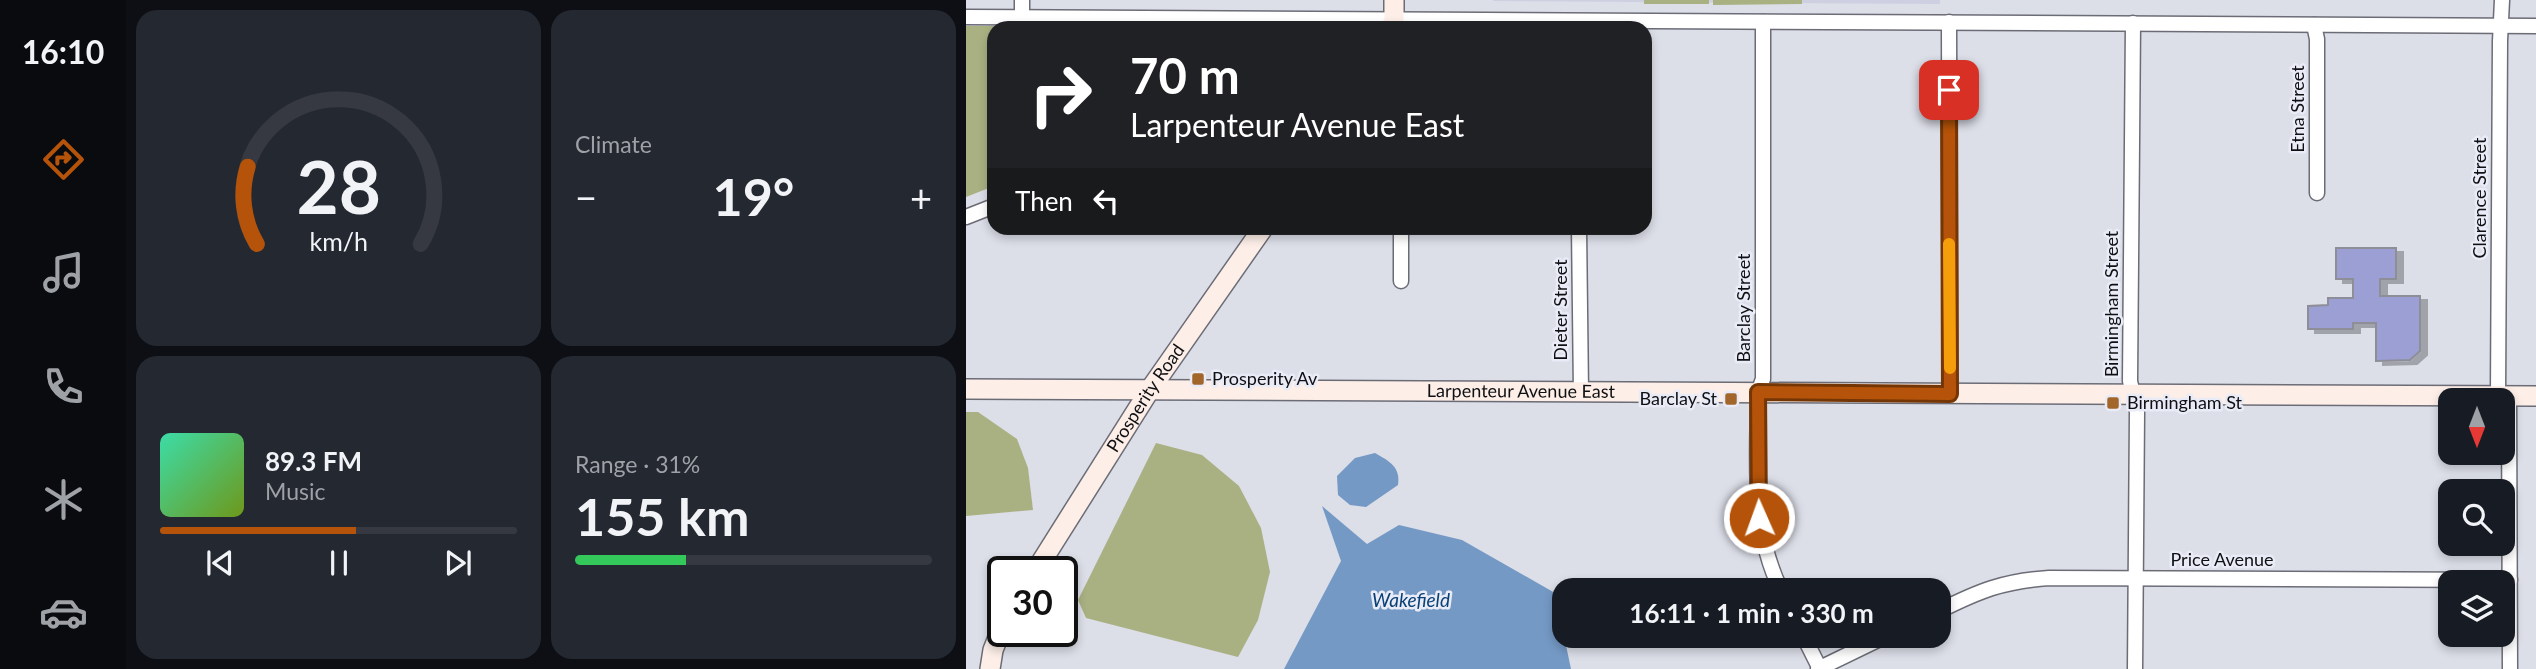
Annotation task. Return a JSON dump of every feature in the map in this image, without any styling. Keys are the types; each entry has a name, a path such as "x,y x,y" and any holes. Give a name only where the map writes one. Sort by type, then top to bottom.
{"street":[{"path":"1022,0 1022,18"},
{"path":"1392,21 1394,0"},
{"name":"Clarence Street","path":"2502,0 2500,41 2504,388"},
{"path":"966,18 1181,21"},
{"name":"Barclay Street","path":"1763,22 1763,379 1758,392 1759,518 1769,562 1776,578"},
{"path":"1652,24 1949,22 2536,26"},
{"path":"1949,22 1950,394"},
{"name":"Birmingham Street","path":"2133,23 2130,381 2137,412 2135,669"},
{"name":"Etna Street","path":"2315,25 2317,193"},
{"path":"966,217 987,209"},
{"name":"Prosperity Road","path":"1045,556 1149,391 1258,235"},
{"path":"1401,235 1401,281"},
{"name":"Dieter Street","path":"1579,235 1581,392"},
{"name":"Larpenteur Avenue East","path":"966,389 2438,396"},
{"name":"Larpenteur Avenue East","path":"2515,396 2536,396"},
{"name":"Clarence Street","path":"2506,466 2510,570"},
{"name":"Price Avenue","path":"1951,605 1979,591 2022,579 2438,580"},
{"path":"990,669 994,647"},
{"name":"Clarence Street","path":"2510,647 2510,669"},
{"path":"1809,648 1819,669 1862,648"}],"shaded area":[{"path":"1940,0 1940,4 1493,1"}],"green space":[{"path":"1644,0 1709,0 1709,4 1644,4"},
{"path":"1713,0 1802,0 1802,4 1713,5"},
{"path":"966,26 987,26 987,189 966,197"},
{"path":"966,412 978,412 1017,439 1028,468 1033,510 966,516"},
{"path":"1156,443 1202,455 1239,486 1261,528 1270,572 1258,620 1238,657 1086,618 1078,600"}],"water":[{"path":"1375,453 1396,469 1398,485 1366,507 1350,505 1338,495 1337,476 1355,458"},
{"name":"Wakefield","path":"1322,506 1367,544 1399,525 1462,540 1552,591 1552,648 1567,648 1571,669 1284,669 1341,561"}],"building":[{"path":"2336,248 2396,248 2396,279 2380,279 2380,296 2420,296 2420,351 2410,360 2376,361 2376,323 2353,323 2353,329 2308,329 2308,306 2328,305 2328,298 2353,298 2353,279 2336,279"}],"slow traffic":[{"path":"1949,244 1950,368"}],"place":[{"name":"Prosperity Av","path":"1198,379"},
{"name":"Barclay St","path":"1731,399"},
{"name":"Birmingham St","path":"2113,403"}],"route":[{"path":"1759,518 1758,392 1950,394 1949,90"}]}
